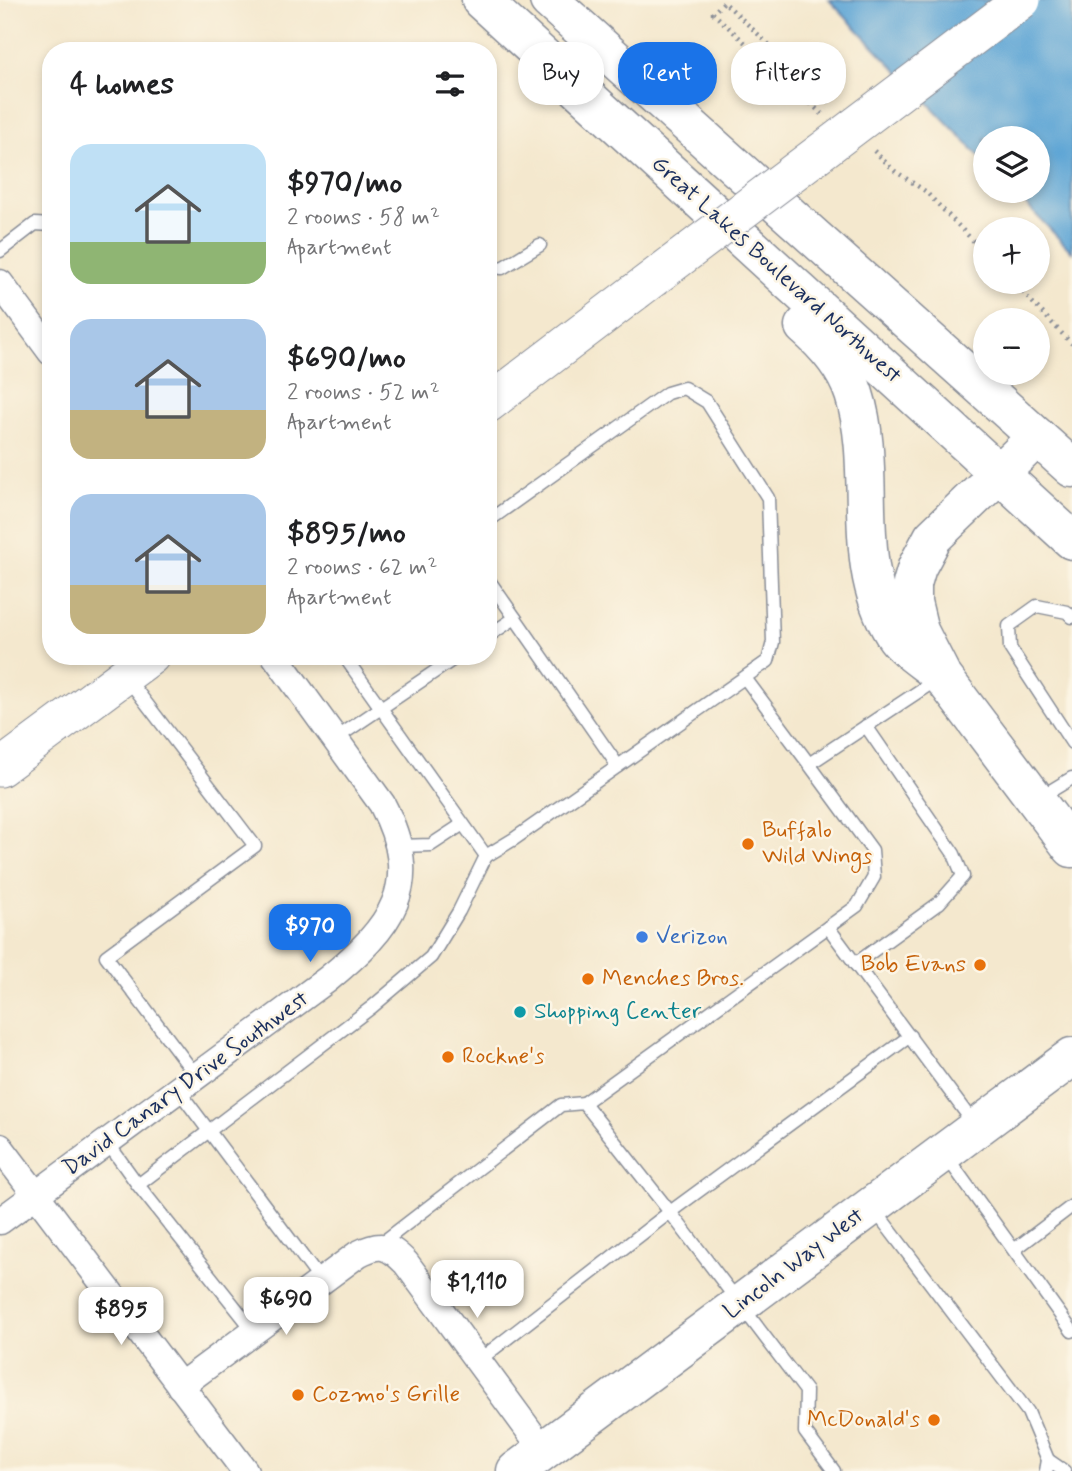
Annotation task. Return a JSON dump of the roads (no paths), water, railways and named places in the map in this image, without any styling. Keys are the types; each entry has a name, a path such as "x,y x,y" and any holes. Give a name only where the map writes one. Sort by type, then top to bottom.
{"main road":[{"name":"Great Lakes Boulevard Northwest","path":"481,0 1072,540"},
{"path":"549,0 1072,468"},
{"path":"662,165 740,268 814,334 846,376 858,415 867,539 875,595 897,638 942,676"},
{"path":"1037,437 940,530 926,548 912,584 914,612 919,631 942,676 1072,848"},
{"name":"Lincoln Way West","path":"530,1461 1072,1057"}],"street":[{"path":"497,397 1022,0"},
{"path":"0,283 42,340"},
{"name":"David Canary Drive Southwest","path":"0,1221 328,979 362,951 378,934 390,914 399,892 401,869 399,846 393,825 382,804 282,665"},
{"path":"0,768 138,666"},
{"path":"0,1147 245,1471"},
{"path":"180,1386 358,1254 384,1246 395,1251 406,1263 478,1362 530,1461"}],"lane":[{"path":"0,251 35,224 42,224"},
{"path":"497,267 502,268 540,245"},
{"path":"138,1185 372,1007 431,957 459,911 486,856 768,661 773,642 768,498 707,402 684,388 667,393 497,515"},
{"path":"497,592 618,766"},
{"path":"1072,617 1067,612 1037,606 1009,626 1010,648 1072,743"},
{"path":"497,630 515,618"},
{"path":"350,665 486,856"},
{"path":"335,739 445,665"},
{"path":"138,666 255,846 106,956 188,1084 208,1132 321,1281"},
{"path":"809,764 942,676"},
{"path":"377,1246 562,1105 584,1103 858,906 874,877 872,850 745,678"},
{"path":"855,964 939,903 963,876 954,854 866,726"},
{"path":"1036,800 1072,778"},
{"path":"399,846 431,845 463,824"},
{"path":"828,927 977,1128"},
{"path":"478,1362 670,1212 910,1036"},
{"path":"584,1103 806,1391 805,1432 834,1471"},
{"path":"107,1142 254,1331"},
{"path":"943,1153 1072,1331"},
{"path":"1014,1250 1072,1206"},
{"path":"872,1207 1028,1412 1047,1466 1064,1471"}],"water":[{"path":"829,0 1072,0 1072,252 1050,229 1050,217 1038,217 1025,203 1050,203 1050,126 973,126 973,150"}],"place":[{"name":"Buffalo Wild Wings","path":"748,844"},
{"name":"Verizon","path":"642,937"},
{"name":"Bob Evans","path":"980,965"},
{"name":"Menches Bros.","path":"588,979"},
{"name":"Shopping Center","path":"520,1012"},
{"name":"Rockne's","path":"448,1057"},
{"name":"Cozmo's Grille","path":"298,1395"},
{"name":"McDonald's","path":"934,1420"}]}
